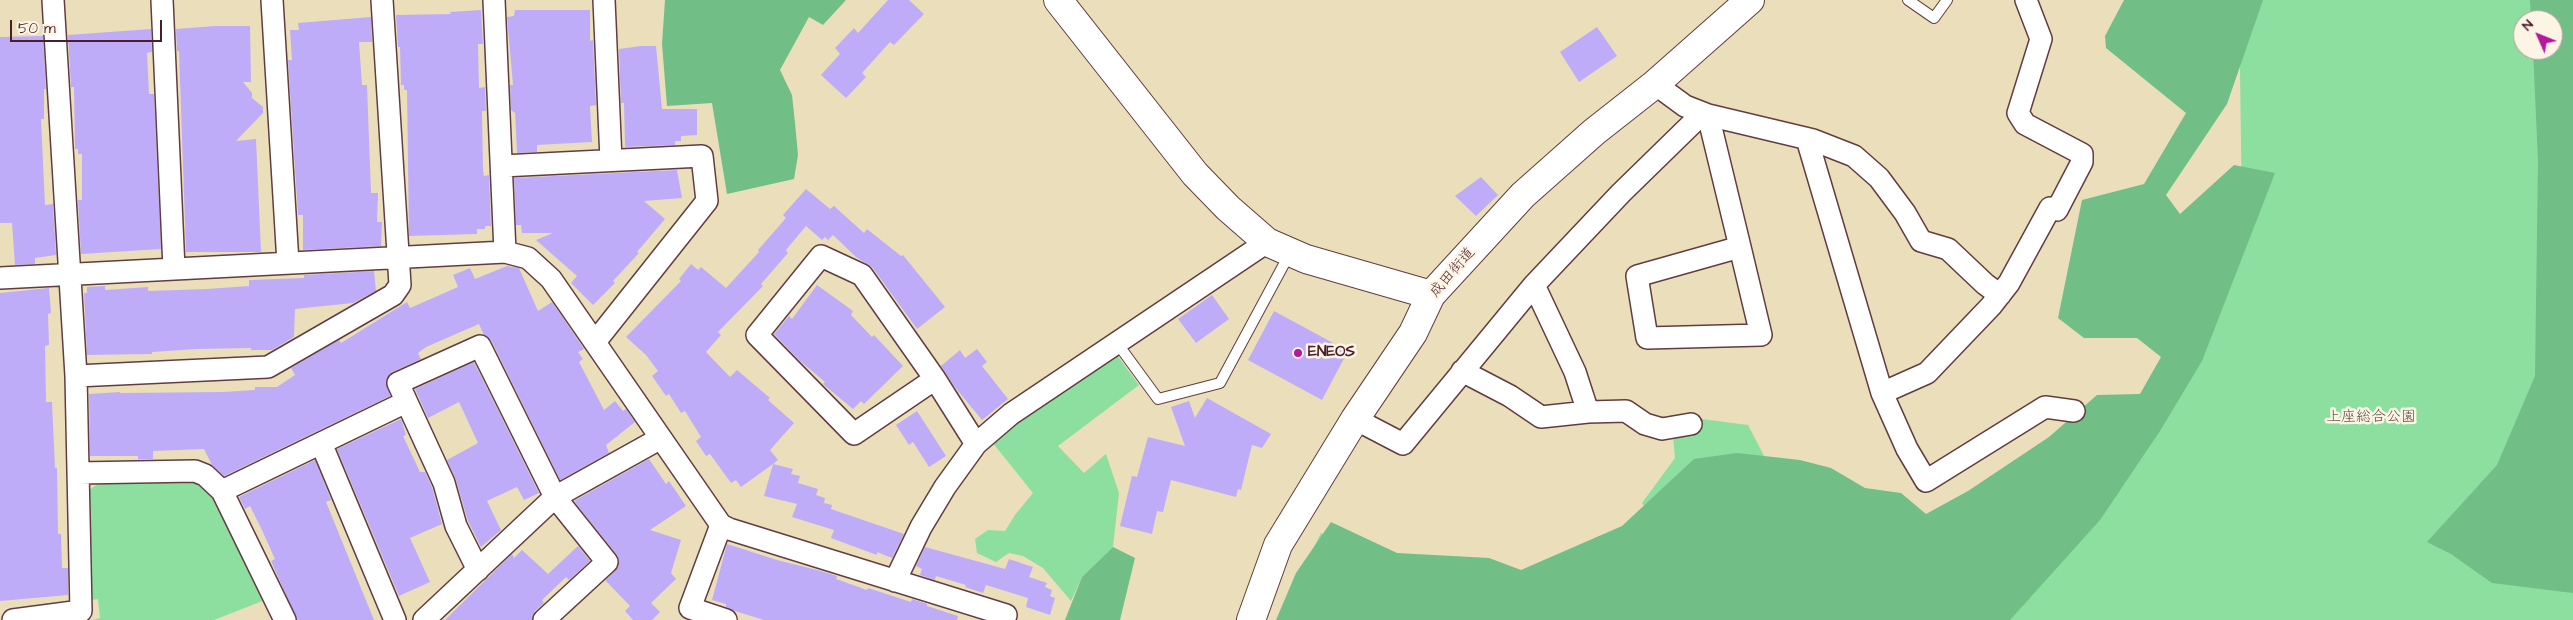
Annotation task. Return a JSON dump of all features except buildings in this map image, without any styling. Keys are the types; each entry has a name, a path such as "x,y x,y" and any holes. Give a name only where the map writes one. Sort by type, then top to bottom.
{"main road":[{"path":"1058,0 1195,174 1228,208 1279,247 1306,259 1431,295"},
{"name":"成田街道","path":"1251,620 1278,545 1355,419 1413,332 1431,295 1523,195 1594,132 1655,84 1750,0"}],"street":[{"path":"13,620 81,611 76,376 68,274 53,0"},
{"path":"162,0 174,269"},
{"path":"272,0 288,263"},
{"path":"76,376 268,368 393,295 400,285 382,0"},
{"path":"494,0 505,252"},
{"path":"604,0 612,160"},
{"path":"1882,393 1927,373 2000,295 2010,282 2050,208 2057,210 2082,162 2082,154 2025,124 2018,114 2041,39 2026,0"},
{"path":"1655,84 1685,106 1705,114 1807,139 1854,156 1879,178 1905,213 1921,241 1948,249 1985,284 2000,295"},
{"path":"1705,114 1740,247 1761,335 1647,338 1637,276 1740,247"},
{"path":"1355,419 1403,444 1534,285 1621,193 1705,114"},
{"path":"1807,139 1882,393 1907,449 1926,481 2046,407 2074,411"},
{"path":"502,166 702,156 707,201 595,342"},
{"path":"895,581 921,527 945,487 976,444 1012,414 1117,343 1279,247"},
{"path":"0,278 505,252 528,258 541,268 595,342 721,525 1006,615 1004,620"},
{"path":"935,379 854,434 757,336 821,256 862,275 935,379 976,444"},
{"path":"1534,285 1575,372 1588,412"},
{"path":"478,570 456,526 444,483 398,383 480,346 555,497 607,562 544,620"},
{"path":"1462,372 1510,396 1541,417 1588,412 1626,411 1645,424 1662,429 1691,424"},
{"path":"222,491 406,402"},
{"path":"428,619 555,497 661,438"},
{"path":"321,443 395,620"},
{"path":"78,473 195,471 205,475 222,491 285,620"},
{"path":"721,525 690,608 726,620"}],"lane":[{"path":"1908,0 1934,18 1947,0"},
{"path":"1117,343 1158,400 1220,383 1279,247"}],"green space":[{"path":"665,0 846,0 823,25 809,17 780,70 792,95 798,155 794,179 727,194 712,103 667,106 662,44"},
{"path":"2124,0 2263,0 2227,104 2166,195 2180,214 2234,165 2275,173 2202,361 2160,431 2100,520 2010,620 1276,620 1296,573 1331,522 1397,553 1489,558 1521,570 1622,526 1694,459 1737,453 1800,460 1831,468 1865,488 1901,493 1926,514 1968,491 2049,437 2097,395 2140,394 2161,357 2137,338 2084,338 2058,318 2082,200 2144,184 2186,113 2106,48 2105,36"},
{"name":"上座総合公園","path":"2239,0 2558,0 2558,10 2513,10 2513,60 2561,60 2573,302 2573,620 1444,620 1308,559 1321,533 1466,590 1684,566 1642,503 1675,458 1671,415 1748,425 1787,500 1866,550 2167,378 2242,214"},
{"path":"2530,0 2573,0 2573,593 2492,583 2451,554 2427,542 2497,465 2535,376 2538,161 2533,60 2563,60 2563,10 2530,10"},
{"path":"1117,355 1139,385 1058,446 1084,473 1106,454 1119,493 1113,547 1082,577 1071,601 1043,568 1023,556 1009,553 996,562 977,553 975,539 988,530 1005,531 1033,493 992,442 1016,421"},
{"path":"191,481 203,486 216,498 265,600 214,620 92,620 100,618 98,599 91,600 89,490 98,484"},
{"path":"1113,547 1135,558 1120,620 1065,620 1082,577"}],"place":[{"name":"ENEOS","path":"1298,353"}]}
